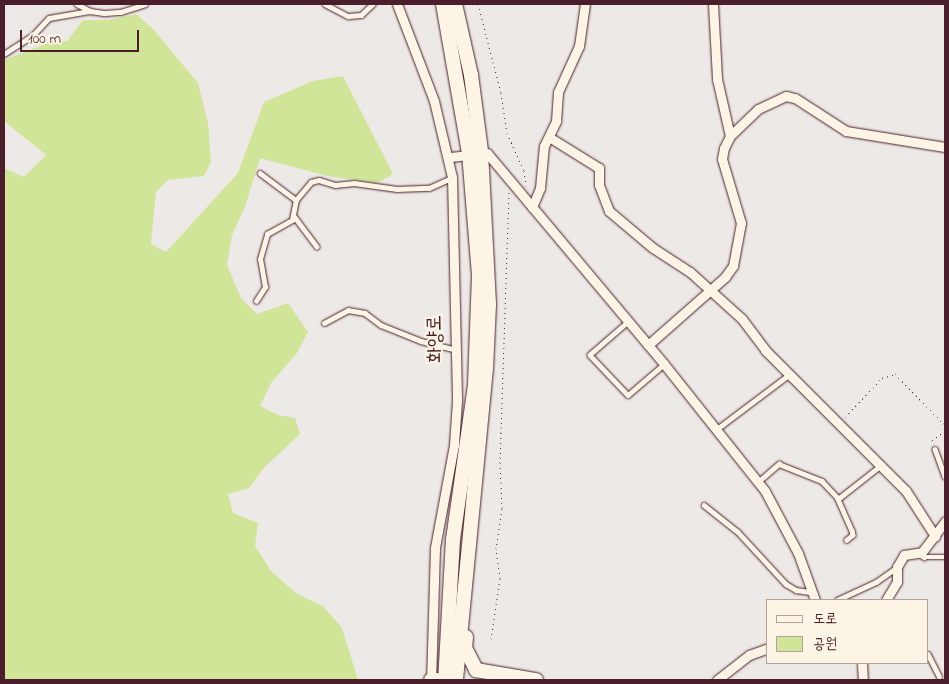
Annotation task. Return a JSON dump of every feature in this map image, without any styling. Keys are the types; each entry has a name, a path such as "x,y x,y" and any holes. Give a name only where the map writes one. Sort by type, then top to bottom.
{"main road":[{"name":"화양로","path":"443,4 475,152 489,305 486,368 456,680"},
{"name":"화양로","path":"445,680 453,539 472,412 478,314 475,152 471,75 455,4"},
{"path":"466,562 470,574 465,648 470,663 483,673 536,680"},
{"path":"431,680 437,680"}],"street":[{"name":"화양로","path":"397,4 434,101 450,157 452,177 456,350 454,445 435,548 431,680"},
{"path":"532,207 540,188 544,146 556,121 558,92 579,46 585,4"},
{"path":"713,4 717,79 730,136"},
{"path":"648,344 726,277 733,266 740,240 741,223 722,159 730,136 758,109 786,96 795,98 846,131 945,147"},
{"path":"549,137 599,168 599,185 609,211 653,248 690,272 742,319 765,350 791,373 906,491 935,536"},
{"path":"450,157 475,152 487,153 648,344 758,482 798,553 813,596"},
{"path":"887,599 897,582 897,567 904,555 922,552 945,521"},
{"path":"717,680 749,654 766,649"},
{"path":"862,664 863,680"}],"lane":[{"path":"77,4 90,11"},
{"path":"4,54 33,35 49,18 90,11 121,12 144,4"},
{"path":"325,4 348,16 361,15 373,4"},
{"path":"260,173 296,200"},
{"path":"317,246 294,216 296,200 301,190 319,180 335,184 354,183 397,189 429,188 452,177"},
{"path":"256,301 265,287 260,259 267,234 294,216"},
{"path":"324,323 348,310 364,313 381,324 421,341 456,350"},
{"path":"628,322 590,355 628,395 664,364"},
{"path":"717,429 791,373"},
{"path":"935,449 945,476"},
{"path":"758,482 778,464 822,481 838,499 853,535 847,540"},
{"path":"838,499 880,466"},
{"path":"704,506 738,532 786,584 813,596"},
{"path":"916,552 924,558 945,557"},
{"path":"839,599 876,582 897,567"},
{"path":"929,656 939,676"}],"path":[{"path":"478,4 492,66 502,93 506,133 524,171 526,185 522,194"},
{"path":"491,639 500,578 496,549 502,508 507,198 511,181"},
{"path":"839,423 882,378 895,374 943,423 944,431 932,440 935,449"}],"green space":[{"path":"136,14 154,30 198,83 208,123 211,162 204,176 168,180 156,192 151,244 166,252 238,173 264,102 313,81 343,76 393,174 377,183 327,176 260,158 245,207 232,235 227,265 241,298 257,314 288,303 308,332 297,353 271,383 260,406 278,415 295,418 300,434 264,468 249,488 228,494 233,513 258,523 255,546 271,571 297,594 323,606 342,628 358,680 4,680 4,168 24,177 46,155 4,121 4,60 48,43 67,41 83,20 109,20"}]}
